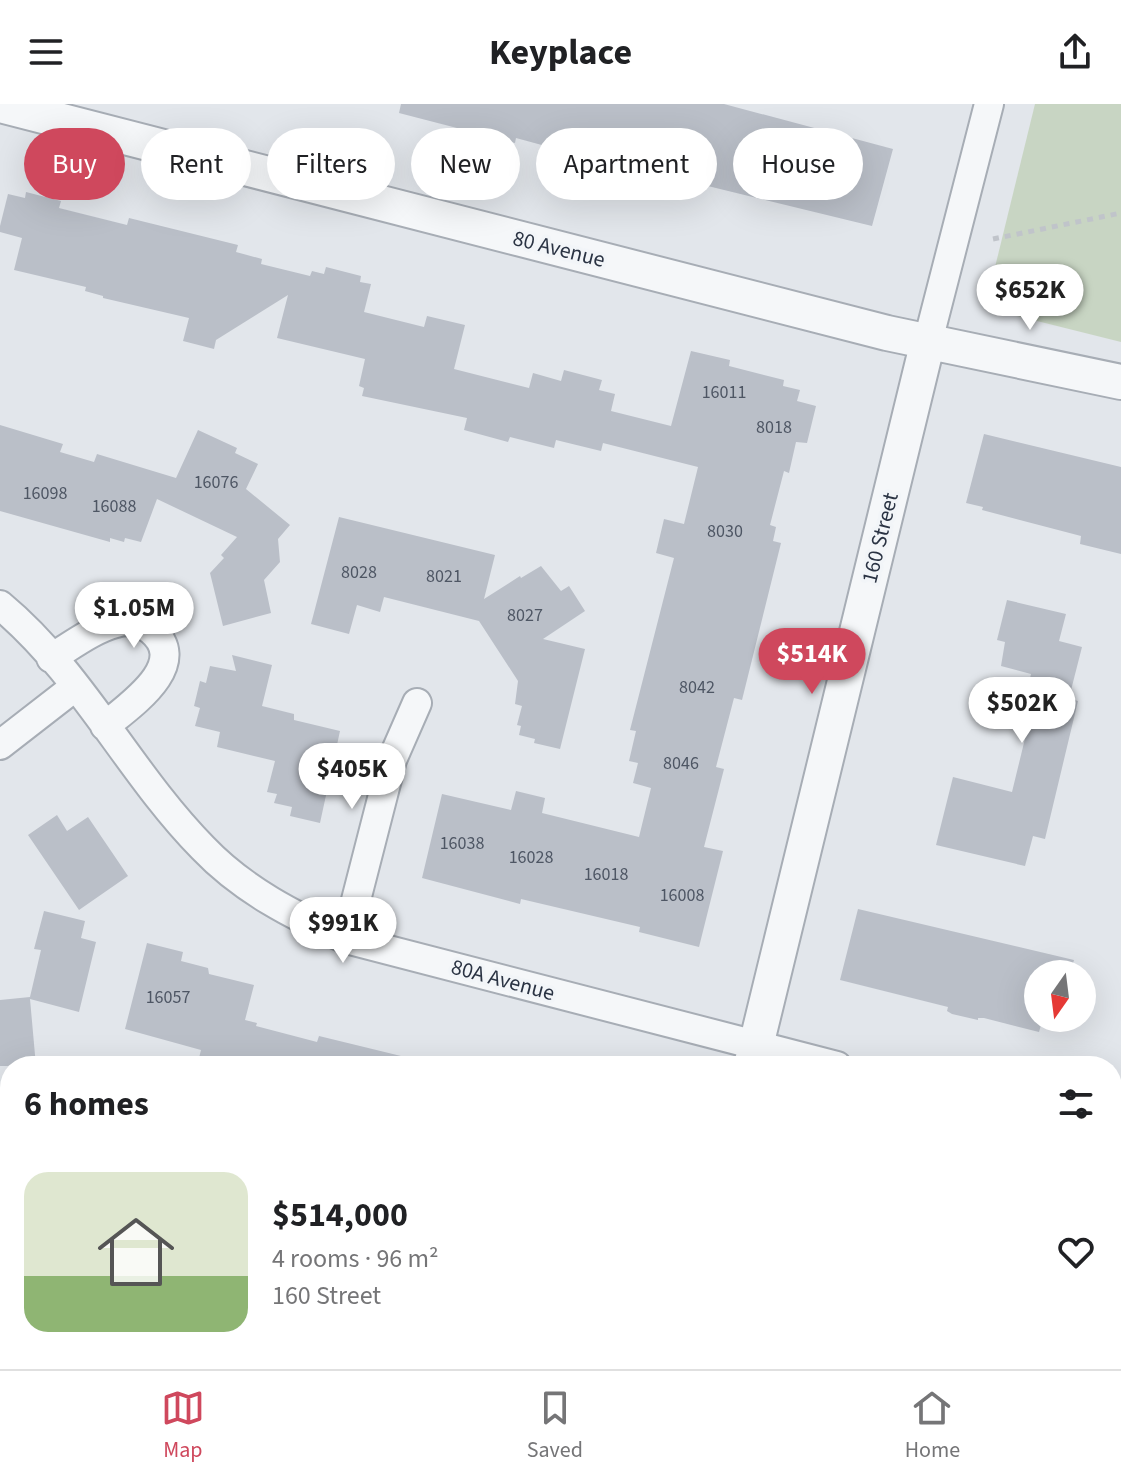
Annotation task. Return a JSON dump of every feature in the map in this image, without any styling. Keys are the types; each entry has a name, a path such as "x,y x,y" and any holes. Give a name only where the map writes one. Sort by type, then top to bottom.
{"street":[{"name":"160 Street","path":"754,1056 928,341 989,104"},
{"name":"80 Avenue","path":"0,105 928,341 1121,382"},
{"name":"80A Avenue","path":"0,605 76,686 149,786 203,849 269,901 306,922 346,939 754,1056"},
{"path":"51,658 117,622 131,621 154,632 163,651 161,673 151,687 105,726"},
{"path":"0,745 76,686"},
{"path":"346,939 392,760 417,703"}],"path":[{"path":"993,239 1121,213"}],"green space":[{"path":"1035,104 1121,104 1121,342 985,308"}],"building":[{"path":"401,104 724,104 814,128 733,128 733,192 717,188 717,128 536,128 536,143 520,139 520,128 457,128 399,113"},
{"path":"863,141 893,149 872,226 765,200 863,200"},
{"path":"8,194 24,200 57,200 61,201 59,208 127,225 129,218 238,245 236,252 262,259 261,264 310,276 312,271 324,274 326,267 361,276 360,282 371,284 364,312 424,327 427,316 465,325 454,369 529,388 533,373 561,381 564,370 602,380 599,390 615,394 611,411 671,426 691,351 730,360 729,366 784,380 783,386 800,390 797,401 816,406 807,443 796,442 789,473 784,471 770,525 776,527 773,541 781,543 742,700 734,698 716,767 724,769 704,847 723,851 699,947 639,932 640,927 521,899 520,904 422,878 442,794 511,810 516,791 545,798 542,813 639,837 651,788 633,783 638,763 629,761 636,731 630,730 674,558 656,553 664,519 684,524 698,467 603,443 601,451 556,440 554,448 510,437 508,442 464,430 467,418 362,396 364,388 359,386 365,359 277,338 288,295 216,340 214,349 183,341 189,318 103,298 85,291 86,287 14,270 22,238 0,232"},
{"path":"0,425 63,444 60,452 94,462 97,454 176,478 198,430 237,448 235,453 258,464 246,489 290,525 278,539 280,562 264,580 271,613 223,626 210,573 237,537 157,499 141,542 110,538 110,542 0,511"},
{"path":"984,434 1121,467 1121,554 1080,544 1081,536 966,503"},
{"path":"339,517 495,555 484,599 541,566 561,591 569,586 585,611 543,639 585,649 560,749 534,743 535,739 519,735 521,726 517,725 522,706 515,704 518,681 479,621 384,597 380,612 357,605 349,634 311,624"},
{"path":"1007,600 1066,614 1059,641 1082,647 1069,698 1078,701 1045,839 1033,836 1025,866 936,845 953,777 1012,792 1031,714 1022,712 1031,674 1001,666 1005,642 997,640"},
{"path":"232,655 272,665 262,706 294,714 294,720 340,731 320,823 290,816 292,807 274,803 277,794 267,792 275,761 217,747 220,732 195,726 200,708 194,706 200,681 206,683 210,666 236,671"},
{"path":"57,815 67,831 88,817 128,876 79,910 28,835"},
{"path":"858,909 1074,960 1024,960 1024,1028 952,1014 947,1011 948,1007 840,980"},
{"path":"44,911 85,921 81,938 96,942 79,1012 30,999 35,1056 0,1056 0,1000 30,997 41,950 34,949"},
{"path":"147,943 183,952 181,961 208,968 209,974 254,985 245,1020 257,1023 256,1026 317,1042 319,1036 401,1056 200,1056 201,1050 125,1029"}]}
